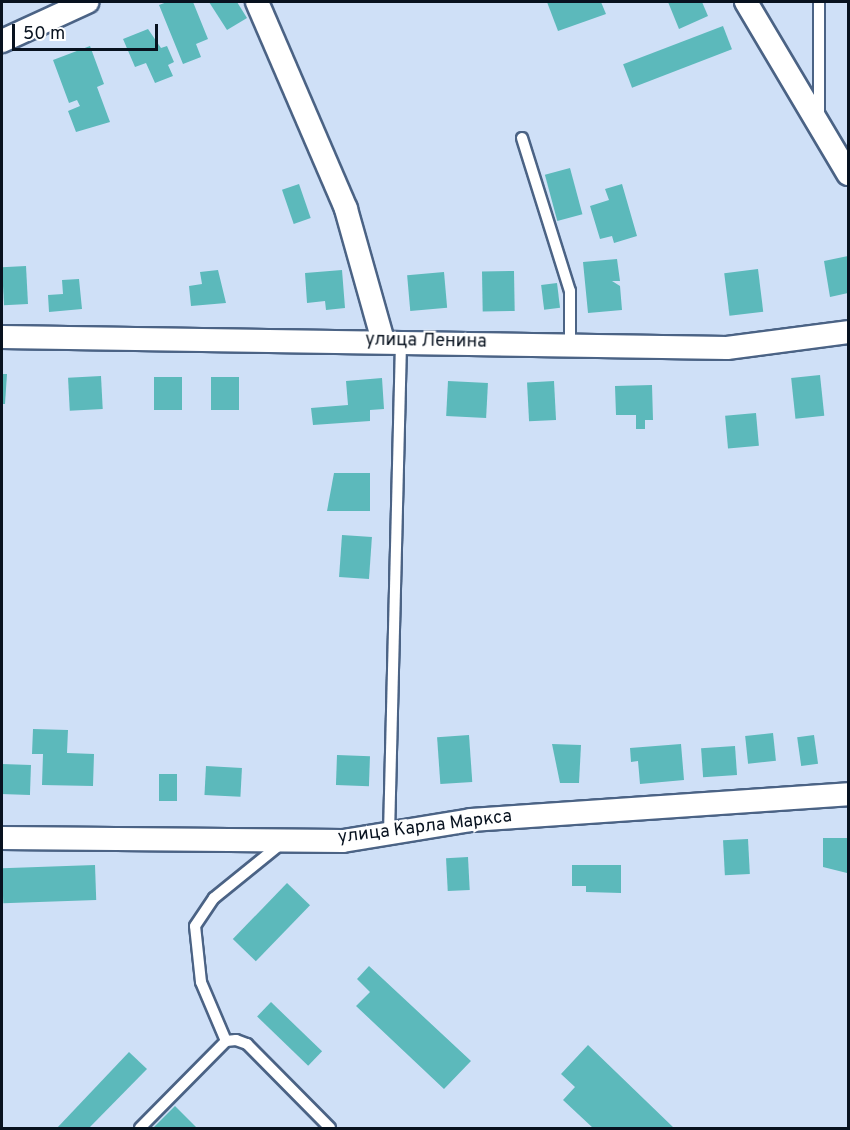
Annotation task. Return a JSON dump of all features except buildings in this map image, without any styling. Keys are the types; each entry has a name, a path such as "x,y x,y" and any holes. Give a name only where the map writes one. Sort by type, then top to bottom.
{"street":[{"path":"2,40 87,2"},
{"path":"257,2 346,209 392,341"},
{"path":"746,2 849,174"},
{"name":"улица Ленина","path":"2,337 392,341 727,348 849,332"},
{"name":"улица Карла Маркса","path":"2,838 285,840 389,834 471,820 849,794"}],"lane":[{"path":"819,2 819,125"},
{"path":"522,138 570,291 570,344"},
{"path":"389,834 392,341"},
{"path":"226,1041 201,982 195,926 214,898 285,840"},
{"path":"140,1128 226,1041"},
{"path":"226,1041 247,1044 330,1128"}]}
